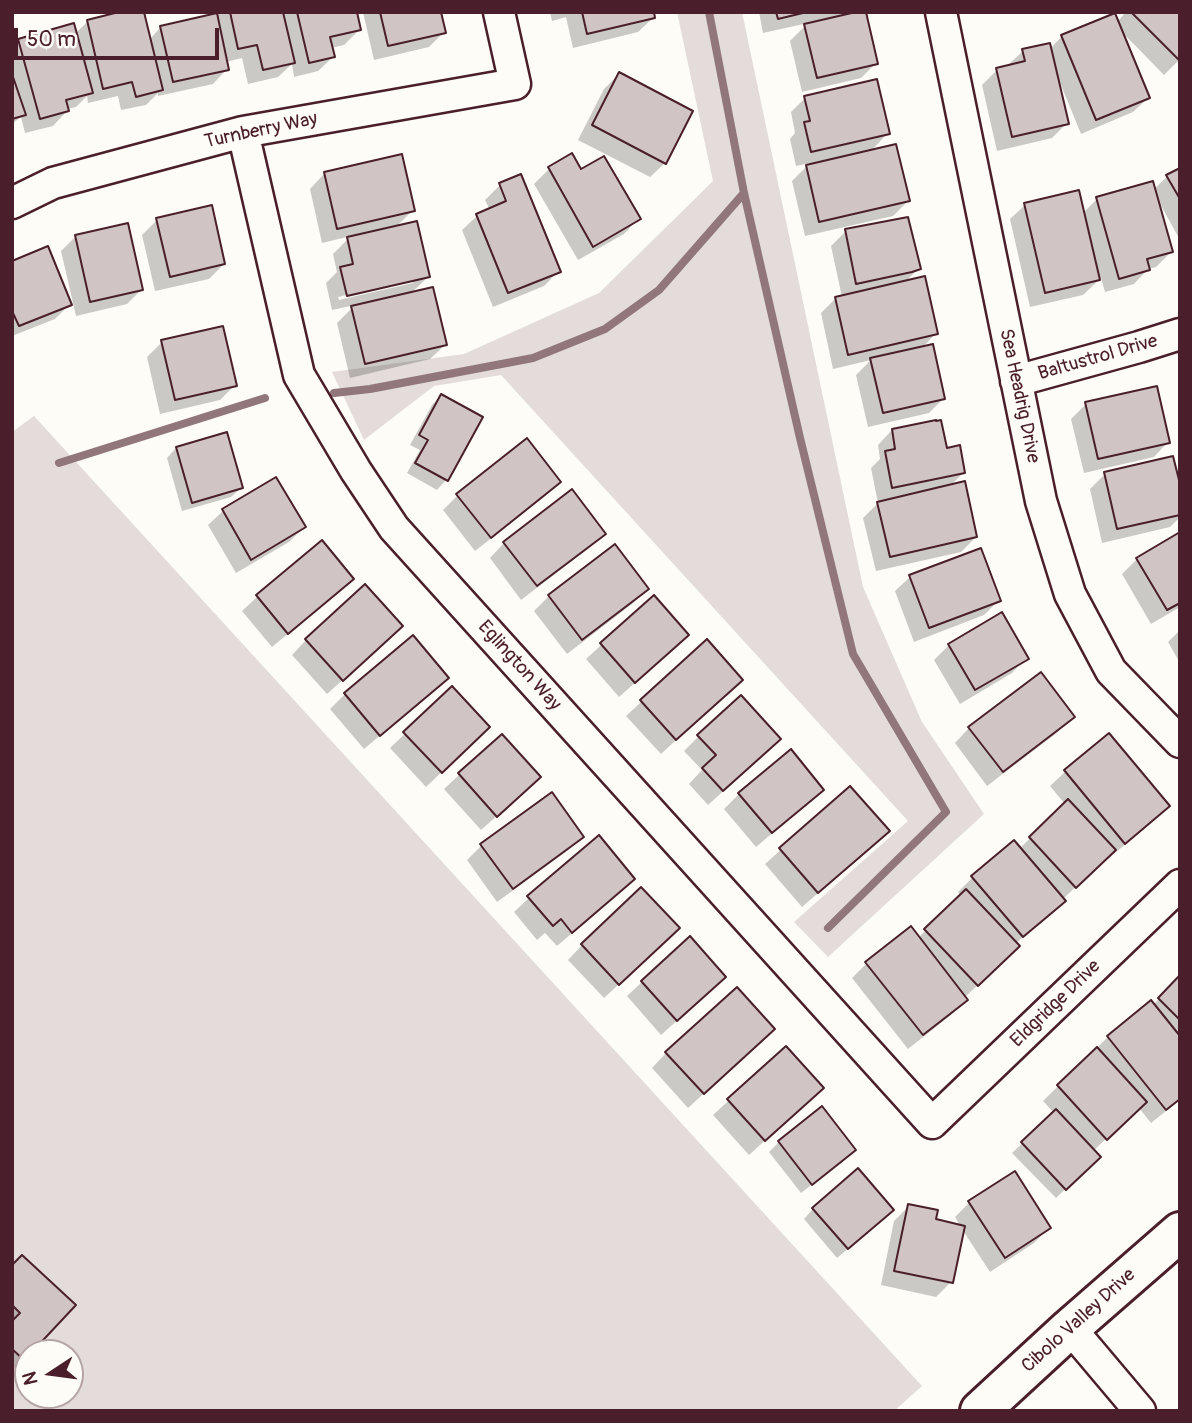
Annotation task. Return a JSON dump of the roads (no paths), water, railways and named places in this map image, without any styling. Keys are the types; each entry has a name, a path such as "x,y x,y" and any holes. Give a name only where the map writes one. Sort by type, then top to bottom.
{"main road":[{"name":"Cibolo Valley Drive","path":"980,1411 1180,1232"}],"street":[{"name":"Turnberry Way","path":"12,203 53,183 243,132 515,84 499,12"},
{"name":"Sea Headrig Drive","path":"941,12 1041,501 1070,594 1111,671 1180,742"},
{"name":"Eglington Way","path":"243,132 299,375 356,471 394,528 932,1123"},
{"name":"Baltustrol Drive","path":"1016,381 1180,334"},
{"name":"Eldgridge Drive","path":"932,1123 1180,885"},
{"path":"1070,1328 1140,1411"}],"waterway":[{"path":"709,12 744,193 853,654 946,812 828,928"},
{"path":"334,393 370,389 533,358 605,329 659,290 744,193"},
{"path":"59,463 265,398"}]}
